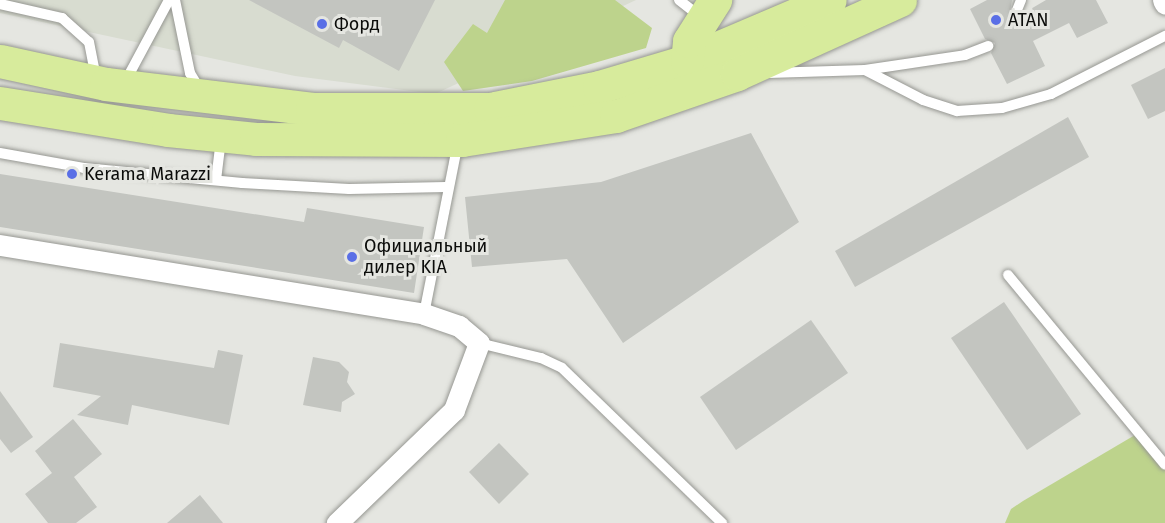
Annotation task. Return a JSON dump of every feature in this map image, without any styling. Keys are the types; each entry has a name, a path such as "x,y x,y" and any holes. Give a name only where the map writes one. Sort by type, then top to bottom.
{"main road":[{"path":"0,61 110,84 312,109 490,109 599,87 687,61 830,0"},
{"path":"0,103 221,136 347,141 458,140 616,116 737,74 888,3"},
{"path":"687,61 688,41 699,6"}],"street":[{"path":"0,245 423,314 459,326 479,343 454,410 336,523"}],"lane":[{"path":"0,4 62,18 89,42 110,84 169,0"},
{"path":"175,0 190,73 203,96"},
{"path":"865,70 923,100 957,111 1002,108 1051,94 1165,36"},
{"path":"737,74 865,70 965,55 988,46"},
{"path":"216,180 221,136"},
{"path":"423,314 446,187 458,140"},
{"path":"0,153 84,168 216,180 349,189 446,187"},
{"path":"1008,274 1165,465"},
{"path":"479,343 541,358 562,368 722,523"}],"shaded area":[{"path":"0,0 636,0 435,94 295,76 0,13"}],"green space":[{"path":"505,0 615,0 652,28 646,48 532,81 463,91 444,62 473,24 487,33"},
{"path":"1135,435 1165,464 1165,523 1005,523 1011,509"}],"building":[{"path":"249,0 435,0 399,71 343,40 339,48"},
{"path":"987,0 1012,0 1010,12 1017,17 1046,0 1096,0 1108,23 1077,38 1069,23 1033,41 1045,66 1007,84 991,53 995,43 985,39 970,9"},
{"path":"1165,68 1165,111 1148,119 1131,85"},
{"path":"1068,117 1089,157 855,287 835,251"},
{"path":"751,133 799,222 623,343 567,259 472,267 465,197 601,182"},
{"path":"0,174 304,222 307,208 424,227 414,293 0,227"},
{"path":"1004,302 1081,414 1027,450 951,338"},
{"path":"811,320 848,373 736,450 700,397"},
{"path":"60,343 214,368 218,350 243,355 229,425 132,405 128,425 77,415 101,396 53,387"},
{"path":"313,357 339,362 349,372 347,382 355,394 342,402 341,412 303,405"},
{"path":"0,391 33,437 11,453 0,439"},
{"path":"73,419 102,454 74,477 97,507 76,523 48,523 25,494 52,473 35,451"},
{"path":"499,443 529,474 499,504 469,472"},
{"path":"200,495 223,523 167,523"}],"place":[{"name":"ATAN","path":"996,20"},
{"name":"Форд","path":"322,24"},
{"name":"Kerama Marazzi","path":"72,174"},
{"name":"Официальный дилер KIA","path":"352,257"}]}
